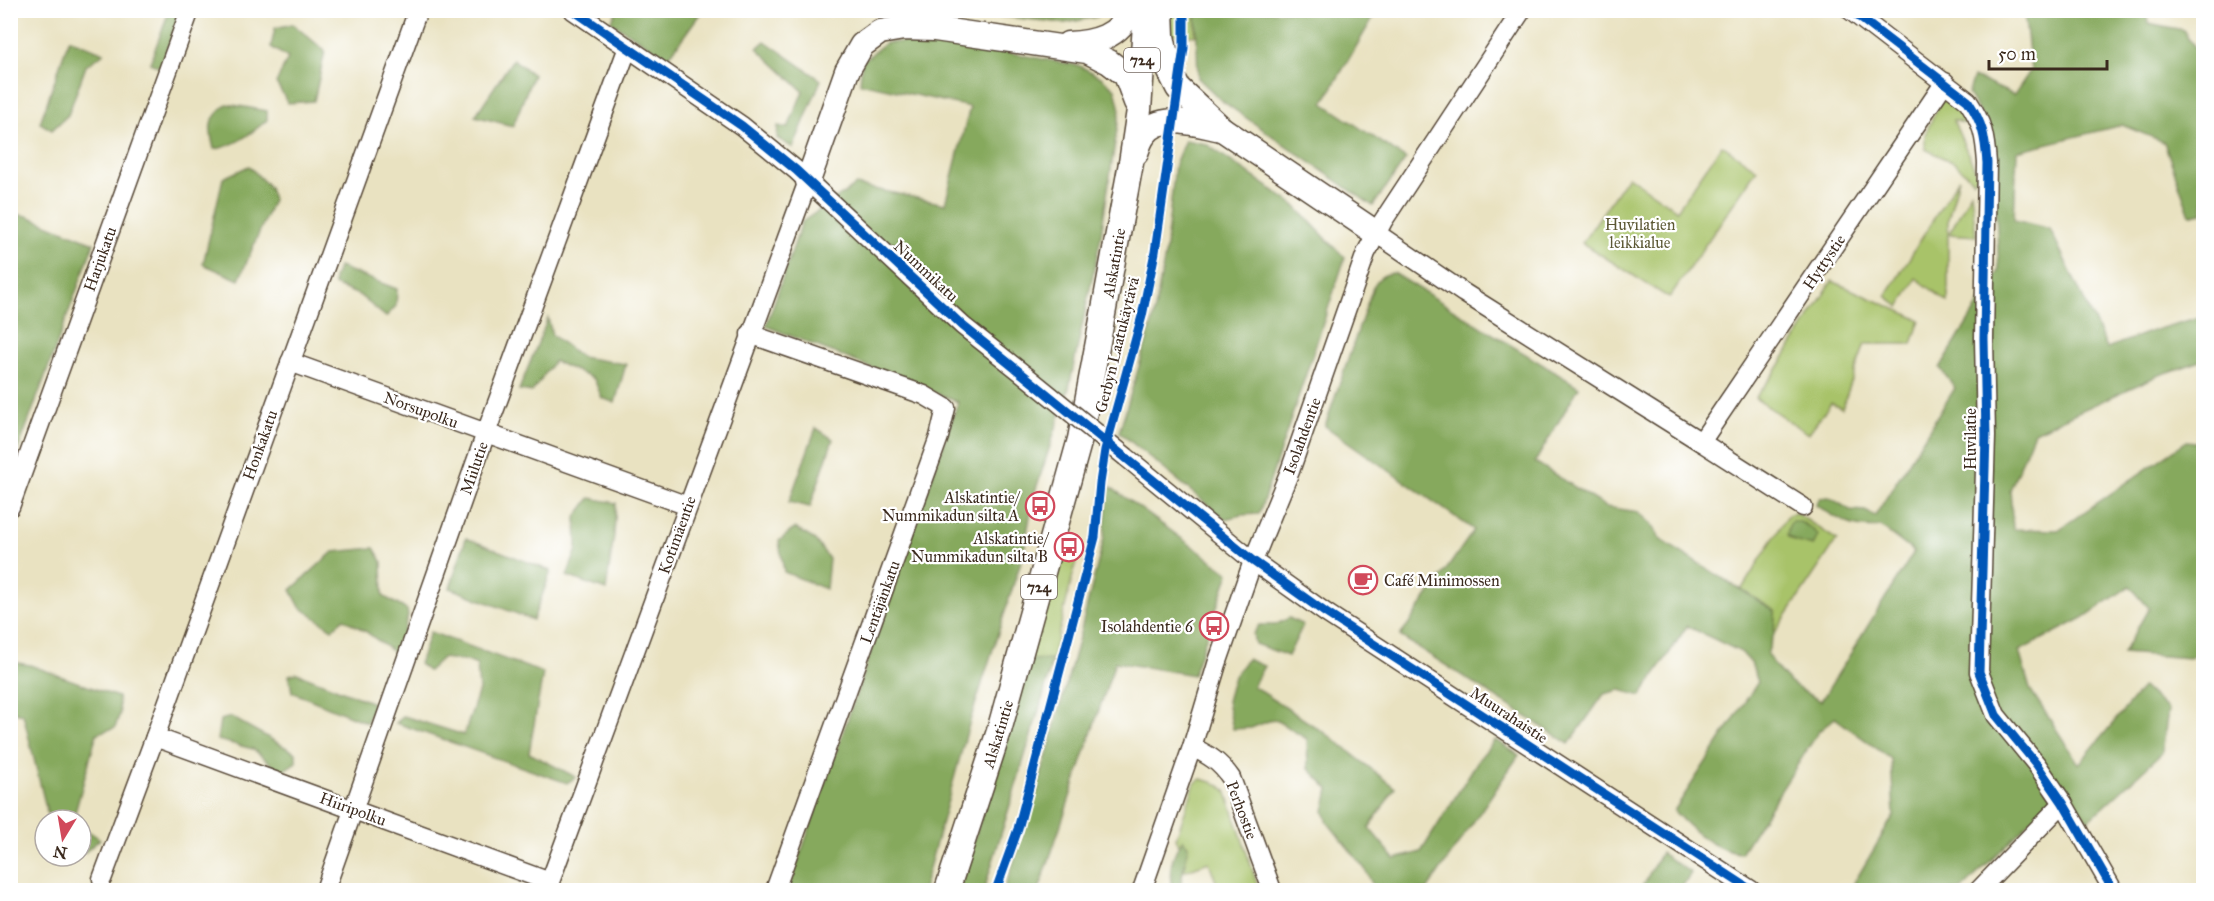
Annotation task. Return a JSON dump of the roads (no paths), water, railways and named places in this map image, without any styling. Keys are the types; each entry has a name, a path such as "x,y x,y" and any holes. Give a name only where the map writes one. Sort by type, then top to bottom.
{"main road":[{"path":"1051,45 1083,43 1103,38 1122,27 1130,10"},
{"name":"Alskatintie","path":"947,891 999,731 1080,439 1131,163 1139,110 1146,10"},
{"path":"1161,10 1162,36 1169,70 1178,88 1222,129 1376,233"},
{"path":"808,181 847,71 862,45 880,32 904,28 935,29 1087,51 1109,62 1126,75 1139,110"},
{"path":"1131,163 1145,133 1155,125 1173,120 1222,129"}],"street":[{"name":"Harjukatu","path":"10,507 190,10"},
{"name":"Honkakatu","path":"102,879 418,10"},
{"name":"Nummikatu","path":"573,10 742,126 808,181 963,326 1253,561"},
{"name":"Isolahdentie","path":"1142,891 1253,561 1290,471 1366,253 1376,233 1522,10"},
{"name":"Huvilatie","path":"1850,10 1968,101 1980,120 1985,134 1987,163 1984,339 1986,436 1979,672 1996,715 2037,765 2063,803 2113,891"},
{"name":"Miilutie","path":"325,891 486,434 628,47"},
{"name":"Hyttystie","path":"1701,442 1945,82"},
{"name":"Kotimäentie","path":"549,886 808,181"},
{"path":"1376,233 1464,293 1803,507"},
{"name":"Lentäjänkatu","path":"750,334 924,395 946,408 939,437 775,891"},
{"name":"Norsupolku","path":"290,362 688,506"},
{"name":"Muurahaistie","path":"1253,561 1326,613 1751,891"},
{"name":"Hiiripolku","path":"155,737 354,810 549,886"},
{"name":"Perhostie","path":"1192,747 1210,755 1222,764 1231,777 1272,891"},
{"path":"1979,891 2063,803"}],"place":[{"name":"Alskatintie/ Nummikadun silta A","path":"1040,506"},
{"name":"Alskatintie/ Nummikadun silta B","path":"1069,547"},
{"name":"Café Minimossen","path":"1363,580"},
{"name":"Isolahdentie 6","path":"1214,626"}],"park label":[{"name":"Huvilatien leikkialue","path":"1640,233"}]}
